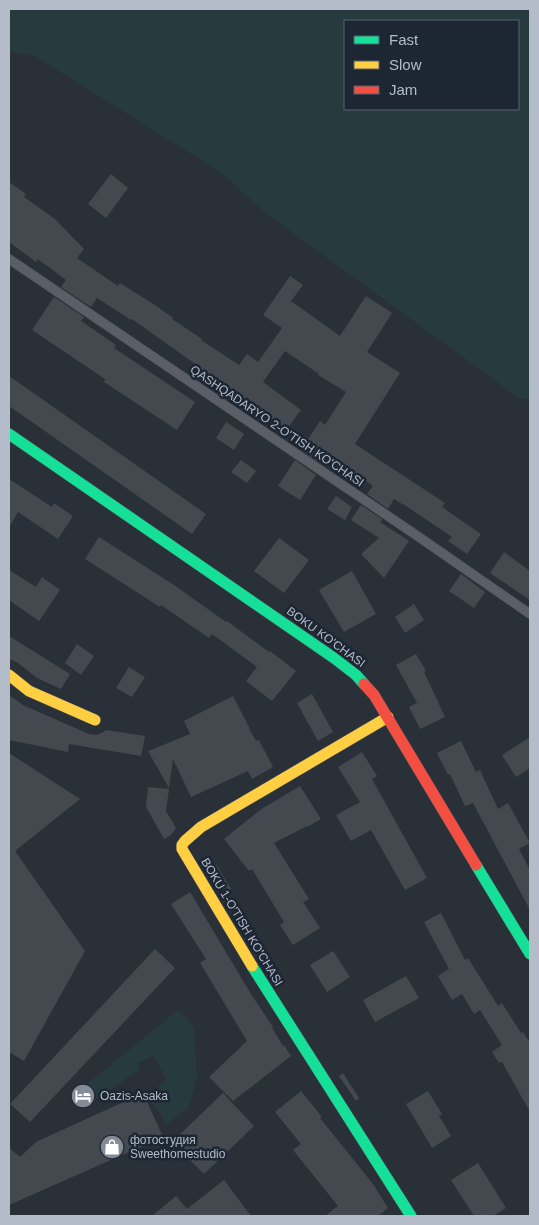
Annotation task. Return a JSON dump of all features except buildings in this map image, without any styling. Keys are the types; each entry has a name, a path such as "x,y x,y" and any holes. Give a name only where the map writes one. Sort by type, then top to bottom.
{"street":[{"name":"BOKU KO'CHASI","path":"9,434 356,675 374,695 388,717 530,954"},
{"path":"9,675 29,691 95,720"},
{"name":"BOKU 1-O'TISH KO'CHASI","path":"388,717 201,827 182,846 264,986 410,1216"}],"lane":[{"name":"QASHQADARYO 2-O'TISH KO'CHASI","path":"9,259 530,614"}],"green space":[{"path":"9,9 528,9 530,12 530,400 519,398 267,214 220,172 33,55 9,52"},
{"path":"178,1010 194,1027 197,1077 189,1107 167,1124 148,1097 166,1079 154,1056 137,1063 140,1069 88,1105 75,1094"}],"traffic: fast":[{"path":"9,434 334,658 356,675 364,684"},
{"path":"476,865 530,954"},
{"path":"252,966 411,1216"}],"traffic: slow":[{"path":"9,675 29,691 95,720"},
{"path":"252,966 182,849 182,845 201,827 388,717"}],"traffic: jam":[{"path":"364,684 374,695 476,865"}],"place":[{"name":"Oazis-Asaka","path":"83,1096"},
{"name":"фотостудия Sweethomestudio","path":"112,1147"}]}
